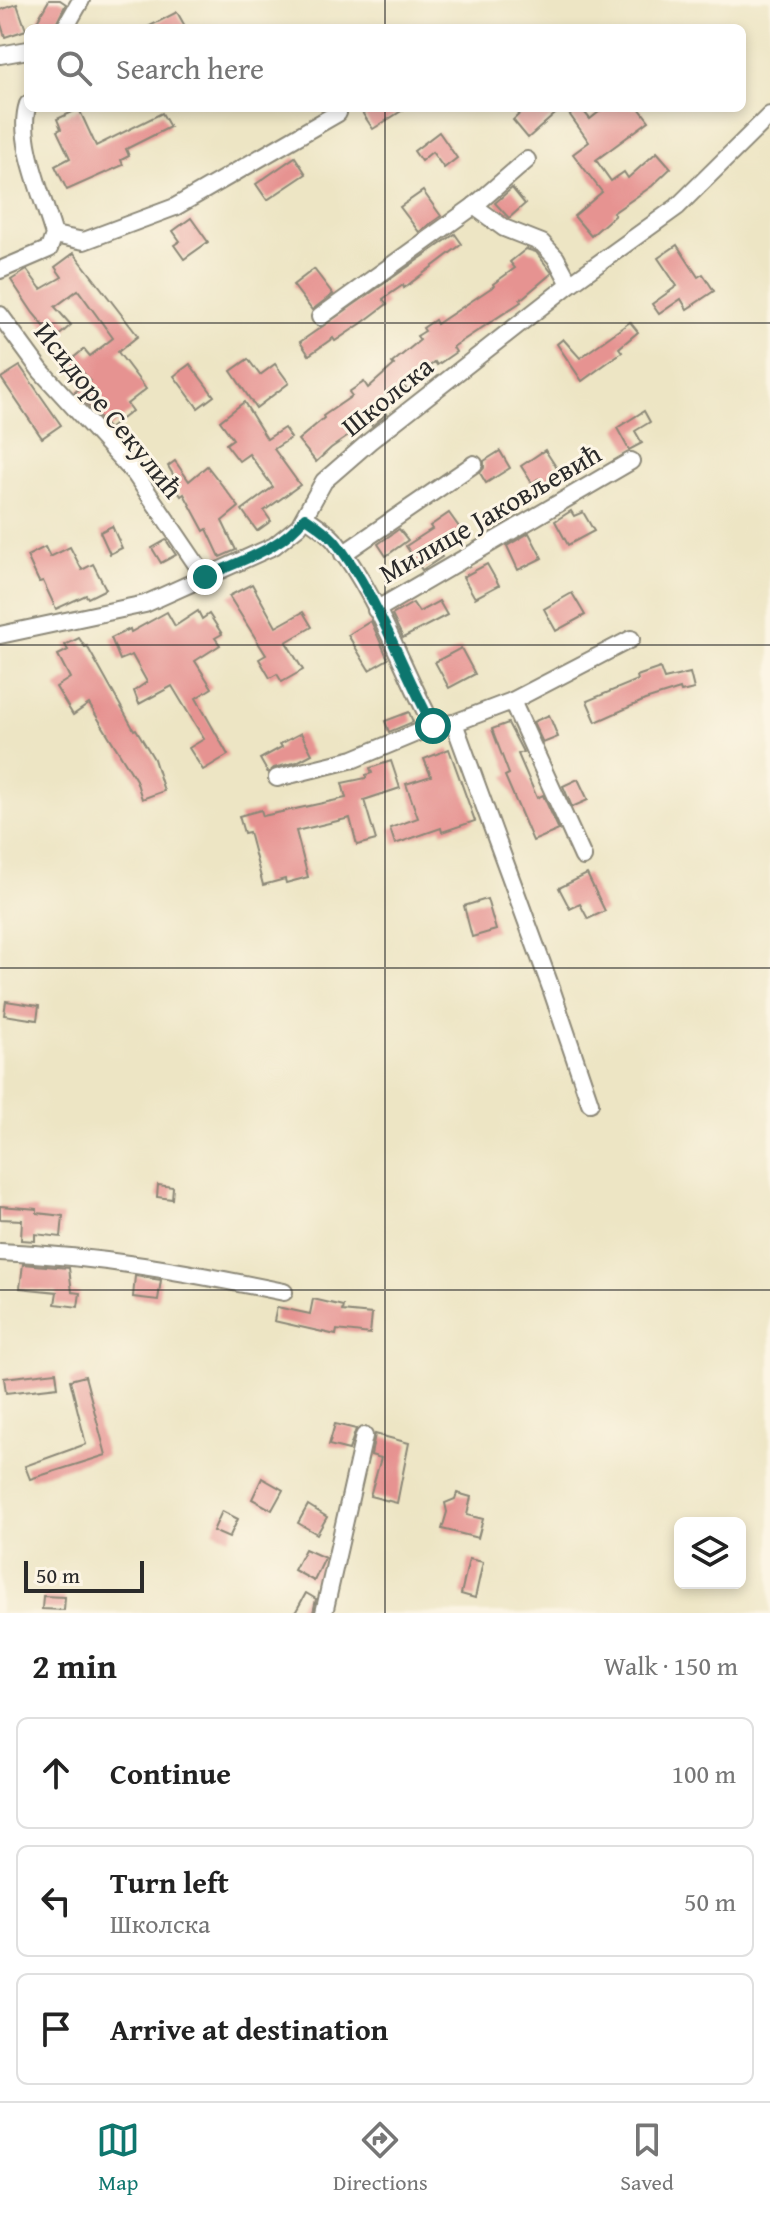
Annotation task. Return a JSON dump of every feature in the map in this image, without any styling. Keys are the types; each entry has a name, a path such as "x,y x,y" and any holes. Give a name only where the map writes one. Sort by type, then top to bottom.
{"street":[{"path":"67,24 81,0"},
{"path":"0,55 24,51"},
{"path":"0,270 49,249 54,235 27,144 27,112"},
{"path":"54,235 84,241 128,223 150,218 175,207 338,113"},
{"name":"Школска","path":"0,635 145,604 274,546 295,531 324,481 370,441 570,284 677,207 770,115"},
{"path":"320,317 474,206 527,160"},
{"path":"474,206 504,228 542,243 556,258 570,284"},
{"name":"Исидоре Секулић","path":"0,315 41,371 135,474 205,577"},
{"name":"Милице Јаковљевић","path":"376,610 631,461"},
{"path":"343,554 474,464"},
{"path":"305,517 333,539 343,554 376,610 433,726"},
{"path":"277,778 354,759 433,726 454,723 512,701 631,639"},
{"path":"512,701 583,857"},
{"path":"454,723 590,1103"},
{"path":"0,1252 67,1254 169,1268 284,1292"},
{"path":"324,1613 364,1436"}],"building":[{"path":"49,0 60,0 66,4 56,24 35,24"},
{"path":"17,4 24,31 5,37 0,10"},
{"path":"177,12 184,24 154,24"},
{"path":"80,112 96,146 162,113 170,127 126,149 129,156 121,160 123,165 67,190 55,166 70,158 57,131 61,129 57,119"},
{"path":"362,112 400,112 373,129"},
{"path":"522,112 557,112 528,138 513,120"},
{"path":"568,112 584,112 590,119 599,112 642,112 649,121 596,160 611,181 624,172 628,178 657,152 671,168 652,186 613,213 615,215 591,236 574,216 602,192 573,154 589,142"},
{"path":"439,132 457,158 444,168 432,152 421,161 414,151"},
{"path":"295,157 306,174 267,200 256,184"},
{"path":"512,188 525,204 509,218 495,203"},
{"path":"423,191 441,216 419,232 400,207"},
{"path":"191,218 208,242 184,259 174,245 180,241 173,231"},
{"path":"455,234 462,244 404,288 403,285 383,299 387,304 362,323 309,355 300,342"},
{"path":"677,245 698,277 703,274 714,291 687,309 681,299 659,314 652,304 677,286 658,258"},
{"path":"526,249 536,252 552,273 521,302 453,347 456,352 437,365 435,362 404,386 407,390 372,426 369,422 316,462 298,440 323,416 352,396 349,392 364,382 368,388 394,365 392,363 420,340 417,336 425,331 423,328 435,320 437,324 494,286 515,268 510,262"},
{"path":"74,253 138,336 118,352 146,389 127,404 132,411 109,429 75,392 90,381 72,359 84,349 90,356 113,338 78,290 55,307 71,325 55,339 11,280 27,270 41,289 62,277 55,267"},
{"path":"314,269 333,294 312,310 293,285"},
{"path":"630,322 638,332 619,348 622,352 582,381 557,344 563,339 580,358"},
{"path":"248,359 260,375 275,364 289,383 256,408 231,371"},
{"path":"190,364 214,396 198,408 174,376"},
{"path":"20,366 61,425 42,438 1,378"},
{"path":"244,402 267,439 284,428 291,438 274,449 300,485 264,511 271,521 257,531 242,510 273,487 249,454 239,461 226,444 233,439 220,421"},
{"path":"644,411 650,422 635,431 642,443 629,450 617,428"},
{"path":"545,450 560,473 542,485 538,479 532,483 521,466"},
{"path":"500,451 510,468 486,483 480,473 484,461"},
{"path":"175,461 189,481 207,466 239,507 222,521 236,550 220,557 207,529 204,531 184,494 181,496 173,484 177,481 168,466"},
{"path":"571,511 574,516 583,512 594,531 568,545 555,521"},
{"path":"449,513 464,534 438,552 442,557 422,570 406,546"},
{"path":"112,526 122,548 110,554 100,532"},
{"path":"399,529 408,540 386,556 378,544"},
{"path":"529,533 542,558 518,570 507,546"},
{"path":"166,540 176,555 161,563 152,548"},
{"path":"45,547 50,557 70,547 82,570 93,564 106,589 56,609 27,556"},
{"path":"487,564 499,585 475,598 463,577"},
{"path":"252,584 276,627 303,612 312,627 286,642 303,670 282,682 277,674 270,678 259,659 266,655 229,596"},
{"path":"572,593 585,615 556,631 544,609"},
{"path":"439,601 447,615 403,638 392,615 413,603 419,612"},
{"path":"198,611 202,619 209,614 222,634 215,638 220,645 195,661 212,688 196,698 228,755 203,770 189,748 204,739 172,686 139,704 134,691 147,682 132,655 120,660 111,638 130,629 131,632 167,612 175,626"},
{"path":"371,621 388,659 369,670 348,635"},
{"path":"79,638 87,646 134,730 154,759 164,791 142,799 136,780 89,704 73,715 56,687 70,678 58,655 68,650 65,645"},
{"path":"461,648 475,674 449,688 435,662"},
{"path":"660,668 664,679 690,673 694,689 681,692 680,689 645,700 596,722 587,701"},
{"path":"409,712 413,722 389,732 385,721"},
{"path":"549,715 558,737 543,743 533,722"},
{"path":"508,723 523,752 518,754 537,798 543,795 559,830 533,841 505,776 509,774 492,729"},
{"path":"301,733 312,754 268,773 260,759"},
{"path":"449,749 475,821 442,832 441,828 395,844 390,828 418,818 406,784 431,776 424,759"},
{"path":"391,761 400,788 364,800 376,840 357,845 350,818 296,831 308,877 263,885 249,832 244,833 239,816 261,810 263,816 346,798 342,783 366,778 372,773 370,768"},
{"path":"578,779 588,800 572,807 563,786"},
{"path":"587,874 605,911 588,919 580,904 570,909 559,888"},
{"path":"487,899 496,930 472,937 464,906"},
{"path":"6,1001 39,1006 37,1020 4,1015"},
{"path":"158,1185 173,1187 172,1199 157,1197"},
{"path":"0,1206 37,1209 37,1213 63,1216 61,1237 35,1234 35,1241 21,1240 22,1220 0,1219"},
{"path":"23,1264 69,1268 72,1292 80,1293 78,1307 55,1304 57,1292 20,1288"},
{"path":"135,1276 161,1280 158,1300 133,1297"},
{"path":"313,1299 343,1306 342,1311 372,1314 370,1334 337,1330 336,1335 274,1321 277,1307 310,1314"},
{"path":"56,1372 58,1387 6,1393 4,1378"},
{"path":"85,1376 106,1455 30,1479 25,1466 86,1444 70,1380"},
{"path":"335,1424 356,1429 349,1450 329,1445"},
{"path":"375,1434 409,1443 397,1503 370,1496 381,1458 371,1455"},
{"path":"262,1478 283,1490 272,1510 252,1499"},
{"path":"457,1493 471,1497 467,1515 483,1519 478,1538 442,1529 447,1512 445,1503 455,1499"},
{"path":"308,1505 327,1517 317,1534 298,1523"},
{"path":"222,1511 238,1519 229,1538 213,1531"},
{"path":"305,1549 325,1558 314,1581 294,1570"},
{"path":"469,1559 483,1562 475,1598 461,1594"},
{"path":"306,1593 316,1599 313,1613 295,1613"},
{"path":"43,1596 65,1597 64,1610 42,1609"}],"route":[{"path":"205,577 274,546 295,531 305,517 333,539 343,554 376,610 433,726"}]}
